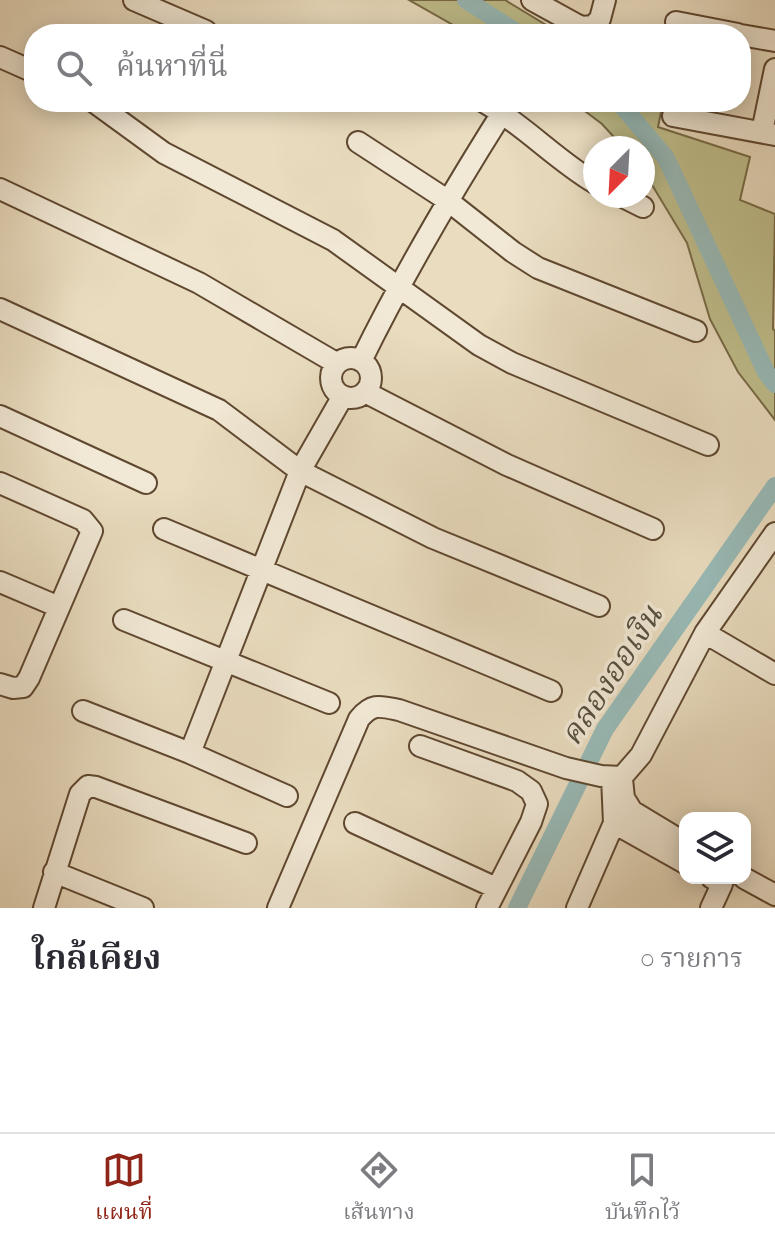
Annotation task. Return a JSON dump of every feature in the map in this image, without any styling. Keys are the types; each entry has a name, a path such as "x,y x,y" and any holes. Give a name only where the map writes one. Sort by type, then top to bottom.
{"street":[{"path":"134,0 190,24"},
{"path":"532,0 576,24"},
{"path":"595,24 600,19 605,0"},
{"path":"676,22 687,24"},
{"path":"751,36 775,41"},
{"path":"0,57 24,68"},
{"path":"673,116 768,134 775,69"},
{"path":"108,112 164,153 309,226 398,285 479,345 512,363 708,445"},
{"path":"361,361 491,112"},
{"path":"500,112 583,175"},
{"path":"358,142 447,200 538,268 696,331"},
{"path":"0,189 199,283 336,363 351,358 361,361 371,378 365,392 351,398 337,392 331,378 336,363"},
{"path":"0,309 219,410 300,471 456,549 599,606"},
{"path":"365,392 507,465 653,529"},
{"path":"190,753 300,471 343,396"},
{"path":"0,416 146,483"},
{"path":"0,483 83,520 92,531 29,678 23,687 0,684"},
{"path":"164,529 551,691"},
{"path":"278,908 353,732 367,709 381,706 399,710 566,768 612,777 641,755 705,633 775,533"},
{"path":"0,582 59,607"},
{"path":"124,620 329,703"},
{"path":"705,633 775,674"},
{"path":"83,711 287,796"},
{"path":"420,746 517,781 531,791 537,804 487,908"},
{"path":"577,908 614,823 612,777"},
{"path":"612,777 632,811 679,839"},
{"path":"44,908 80,794 88,786 246,843"},
{"path":"355,823 496,888"},
{"path":"614,823 679,860"},
{"path":"54,872 143,908"},
{"path":"751,882 775,895"},
{"path":"711,908 722,884"}],"shaded area":[{"path":"409,0 505,0 545,24 451,24"},
{"path":"586,112 661,112 658,127 750,157 740,200 775,214 775,420 738,372 710,319 687,243 655,190 655,136 613,136"}],"waterway":[{"path":"466,0 503,24"},
{"path":"627,112 666,158 766,372 775,384"},
{"name":"คลองออเงิน","path":"517,908 605,729 775,486"}]}
